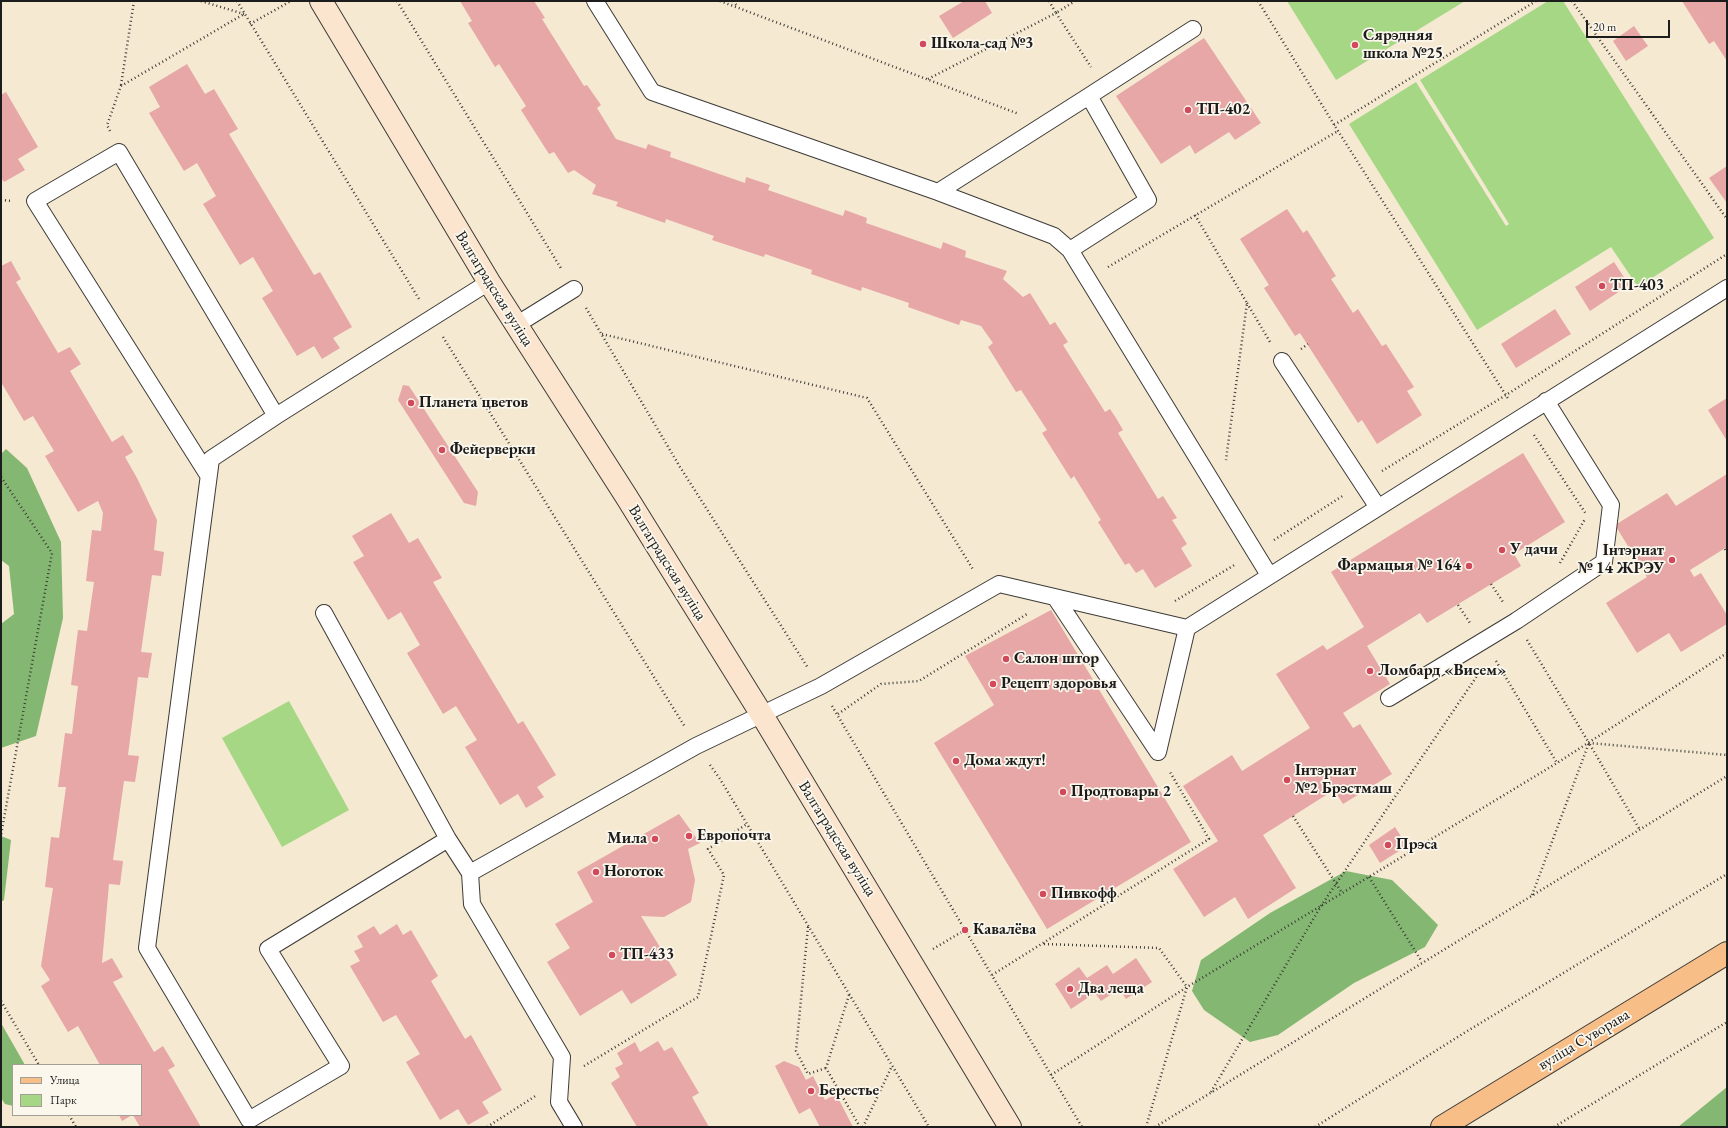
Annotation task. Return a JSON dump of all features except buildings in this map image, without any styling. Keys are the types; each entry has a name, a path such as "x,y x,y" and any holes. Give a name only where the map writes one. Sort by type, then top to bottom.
{"main road":[{"name":"Валгаградская вуліца","path":"321,1 489,282 762,715 1010,1127"},
{"name":"вуліца Суворава","path":"1442,1127 1727,953"}],"lane":[{"path":"596,1 652,92 938,192 1054,236 1070,250 1269,575"},
{"path":"938,192 1193,29"},
{"path":"1070,250 1148,200 1089,96"},
{"path":"208,475 35,201 119,152 276,416"},
{"path":"448,839 268,949 341,1066 249,1120 147,948 211,460 276,416 489,282"},
{"path":"1158,752 1187,628 1377,506 1727,288"},
{"path":"516,325 574,289"},
{"path":"1282,361 1377,506"},
{"path":"1389,698 1516,621 1604,562 1611,505 1546,401"},
{"path":"470,873 696,746 821,686 999,584 1187,628"},
{"path":"1055,597 1158,752"},
{"path":"324,612 448,839 470,873 472,904 562,1057 559,1102 574,1127"}],"path":[{"path":"119,152 107,125 121,86 134,1"},
{"path":"201,1 244,14"},
{"path":"237,1 696,746 720,779 929,1127"},
{"path":"250,24 291,1"},
{"path":"397,1 574,289 680,467 821,686 1082,1127"},
{"path":"720,1 1045,124"},
{"path":"733,1 737,7"},
{"path":"1049,1 1103,87"},
{"path":"927,79 1056,13 1075,1"},
{"path":"1258,1 1334,125 1506,395 1522,416 1587,516 1556,570"},
{"path":"1334,125 1536,1"},
{"path":"1572,1 1727,219"},
{"path":"121,86 244,14"},
{"path":"1087,280 1338,131"},
{"path":"1195,215 1247,303 1221,498"},
{"path":"601,334 867,398 974,571"},
{"path":"1,477 52,552 1,835"},
{"path":"1725,549 1727,553"},
{"path":"1491,584 1516,621 1640,830"},
{"path":"838,714 881,684 919,681 1055,597"},
{"path":"1458,605 1482,642 1492,654 1557,763"},
{"path":"1051,1075 1188,987 1557,763 1727,653"},
{"path":"1211,1093 1321,906 1492,654"},
{"path":"1589,743 1727,755"},
{"path":"1531,896 1589,743"},
{"path":"992,975 1044,944 1209,839 1158,752"},
{"path":"1155,1127 1727,776"},
{"path":"1293,816 1342,893"},
{"path":"487,1127 561,1079 698,997 724,876 708,848 747,824"},
{"path":"1315,1127 1464,1033 1727,874"},
{"path":"1369,877 1422,962"},
{"path":"808,927 796,1051 808,1074 826,1068"},
{"path":"912,962 966,930"},
{"path":"1044,944 1160,948 1188,987"},
{"path":"1146,1127 1188,987"},
{"path":"849,994 826,1068 860,1127"},
{"path":"1,1001 38,1064"},
{"path":"1554,1127 1727,1022"},
{"path":"863,1127 892,1066"},
{"path":"70,1116 76,1127"}],"green space":[{"name":"Сярэдняя школа №25","path":"1287,1 1465,1 1336,80"},
{"path":"1548,1 1563,1 1714,238 1638,287 1611,247 1477,330 1349,124 1416,82 1506,226 1509,224 1420,80"},
{"path":"6,449 27,468 61,542 63,618 36,736 1,748 1,624 14,614 9,566 1,560 1,454"},
{"path":"289,701 349,810 282,847 222,738"},
{"path":"1,836 11,840 4,900 1,902"},
{"path":"1346,871 1392,880 1438,925 1425,947 1354,983 1278,1035 1250,1042 1204,1010 1192,991 1201,960 1270,913"},
{"path":"1,1023 24,1064 12,1064 12,1106 5,1104 1,1098"},
{"path":"1727,1087 1727,1127 1678,1127"}],"place":[{"name":"Школа-сад №3","path":"923,44"},
{"name":"Сярэдняя школа №25","path":"1355,45"},
{"name":"ТП-402","path":"1188,110"},
{"name":"ТП-403","path":"1602,286"},
{"name":"Планета цветов","path":"411,403"},
{"name":"Фейерверки","path":"442,450"},
{"name":"У дачи","path":"1502,550"},
{"name":"Інтэрнат № 14 ЖРЭУ","path":"1672,560"},
{"name":"Фармацыя № 164","path":"1469,566"},
{"name":"Салон штор","path":"1006,659"},
{"name":"Ломбард «Висем»","path":"1370,671"},
{"name":"Рецепт здоровья","path":"993,684"},
{"name":"Дома ждут!","path":"956,761"},
{"name":"Інтэрнат №2 Брэстмаш","path":"1287,780"},
{"name":"Продтовары 2","path":"1063,792"},
{"name":"Европочта","path":"689,836"},
{"name":"Мила","path":"655,839"},
{"name":"Прэса","path":"1388,845"},
{"name":"Ноготок","path":"596,872"},
{"name":"Пивкофф","path":"1043,894"},
{"name":"Кавалёва","path":"965,930"},
{"name":"ТП-433","path":"612,955"},
{"name":"Два леща","path":"1070,989"},
{"name":"Берестье","path":"811,1091"}]}
